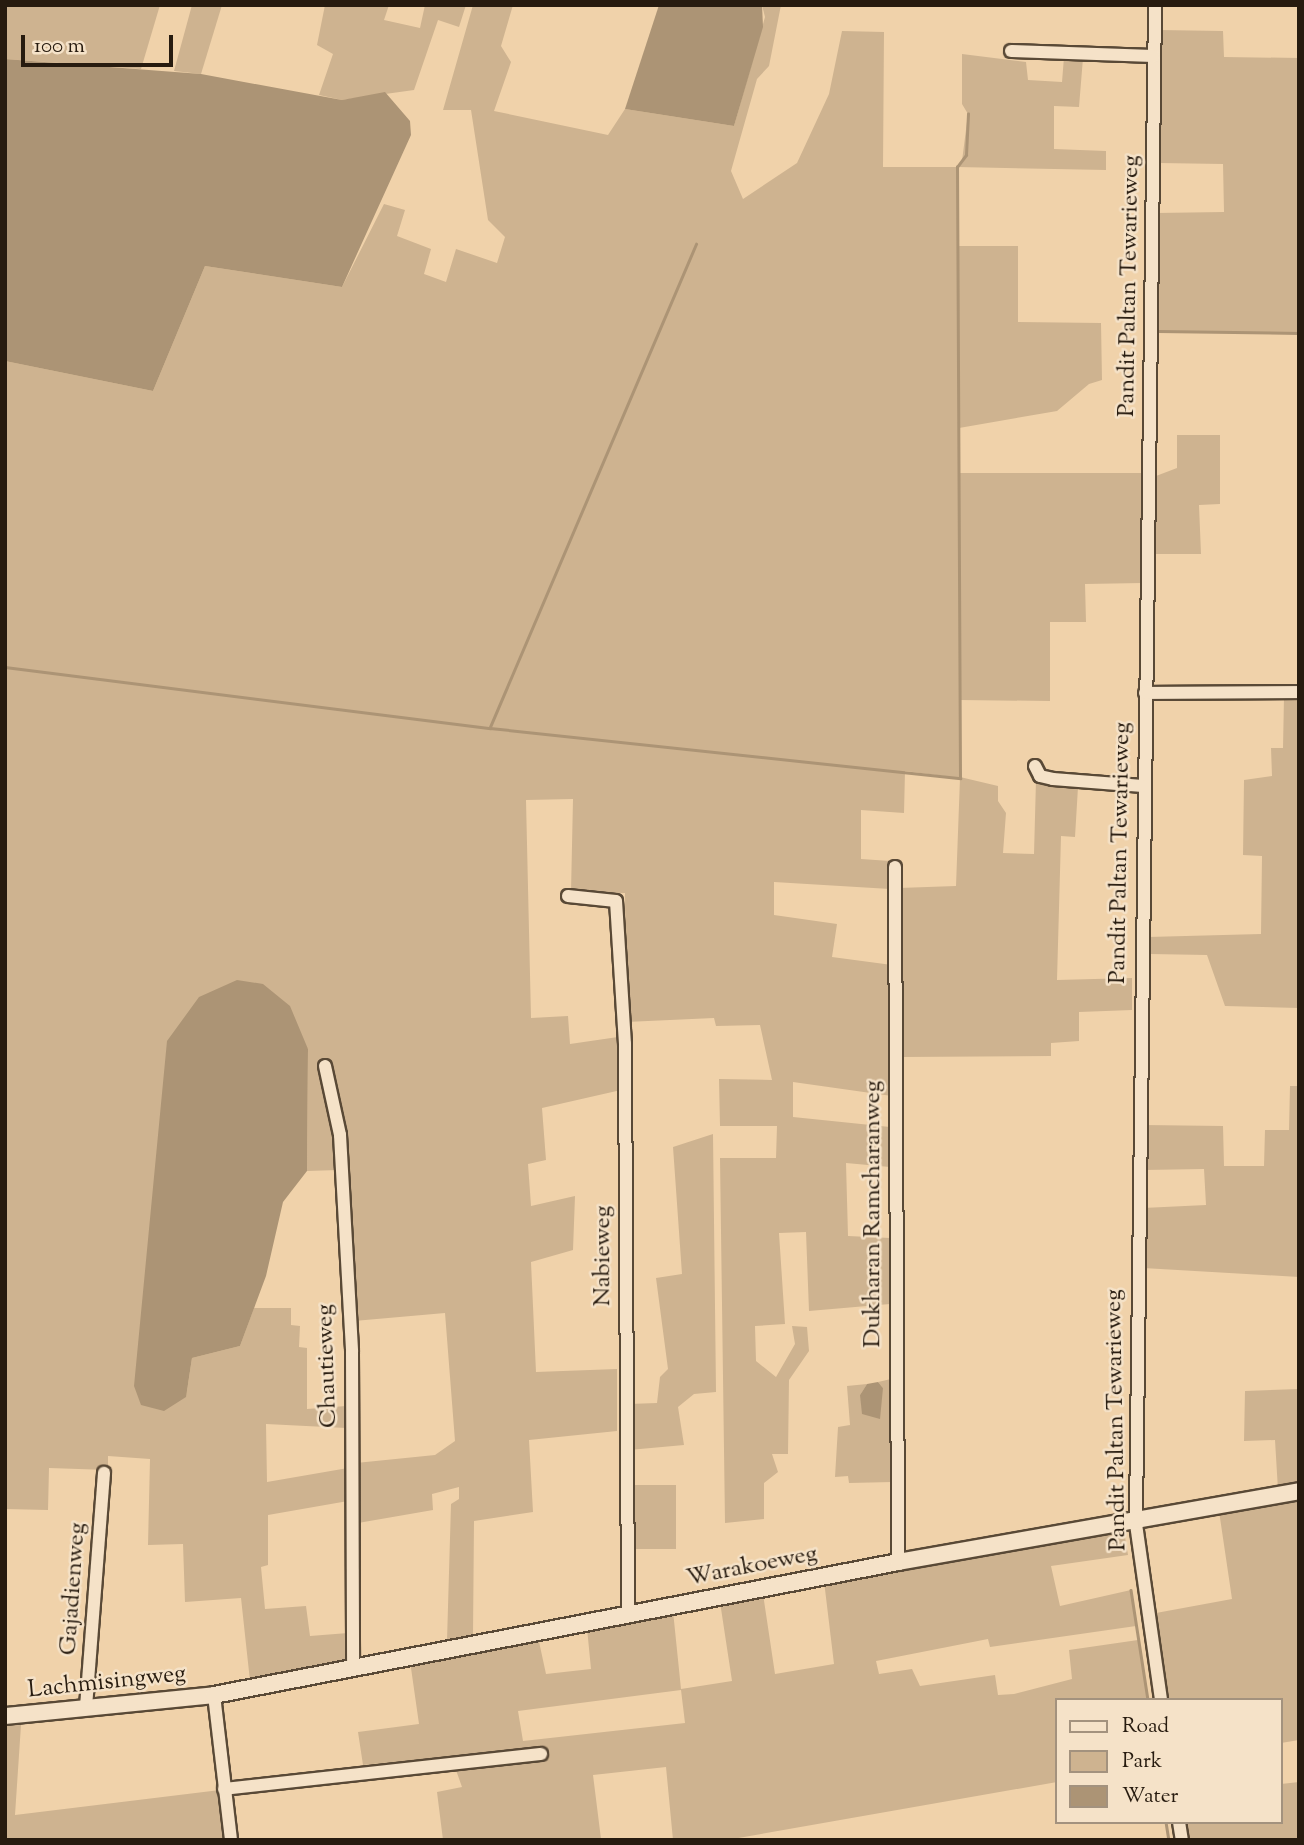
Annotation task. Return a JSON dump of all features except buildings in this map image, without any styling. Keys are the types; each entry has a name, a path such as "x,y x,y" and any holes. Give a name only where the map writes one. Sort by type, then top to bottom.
{"street":[{"name":"Pandit Paltan Tewarieweg","path":"1155,5 1144,693 1136,1524 1161,1698"},
{"path":"1011,51 1154,56"},
{"path":"1144,693 1299,692"},
{"path":"1035,765 1040,776 1053,779 1143,786"},
{"name":"Dukharan Ramcharanweg","path":"895,867 898,1562"},
{"name":"Nabieweg","path":"569,896 615,899 625,1044 628,1614"},
{"name":"Chautieweg","path":"325,1066 340,1135 352,1352 353,1667"},
{"name":"Gajadienweg","path":"86,1707 104,1473"},
{"name":"Warakoeweg","path":"214,1695 898,1562 1136,1524 1299,1491"},
{"path":"214,1695 231,1840"},
{"name":"Lachmisingweg","path":"5,1716 214,1695"},
{"path":"224,1789 541,1754"}],"green space":[{"path":"5,5 160,5 141,69 5,59"},
{"path":"192,5 222,5 201,74 174,71"},
{"path":"325,5 389,5 384,20 420,28 425,5 466,5 459,27 438,20 414,90 342,100 319,95 333,54 317,45"},
{"path":"473,5 513,5 501,46 511,62 494,111 608,135 625,109 734,126 765,17 762,5 781,5 769,66 757,79 731,171 743,199 797,163 829,94 842,31 884,32 883,167 956,167 962,161 968,114 962,104 962,54 1026,62 1028,80 1062,82 1064,57 1083,58 1079,107 1054,106 1054,149 1106,151 1106,170 957,167 958,246 1018,246 1018,322 1101,323 1102,380 1089,384 1057,411 959,428 959,473 1144,473 1142,583 1085,584 1086,622 1050,622 1050,701 960,700 960,777 998,786 998,801 1006,813 1003,853 1034,854 1036,780 1078,787 1075,837 1061,836 1057,980 1132,978 1132,1010 1079,1012 1079,1041 1051,1043 1051,1056 902,1057 899,888 956,886 960,778 905,771 904,813 861,810 861,859 890,861 890,889 774,882 774,915 837,924 832,957 892,965 892,1096 793,1082 793,1117 890,1127 890,1167 846,1163 848,1236 890,1238 890,1304 809,1311 806,1232 779,1233 785,1324 755,1326 756,1361 776,1377 795,1344 792,1326 807,1327 809,1351 789,1380 788,1454 772,1454 778,1472 764,1483 764,1519 725,1523 720,1158 776,1158 777,1126 720,1126 719,1079 772,1080 760,1025 716,1026 714,1018 626,1022 625,893 571,892 573,799 526,800 531,1018 568,1016 570,1044 618,1037 621,1090 542,1108 546,1160 528,1164 531,1206 575,1196 573,1250 531,1262 536,1372 617,1369 617,1431 529,1440 533,1512 474,1521 473,1636 447,1641 451,1504 459,1499 459,1487 432,1494 433,1510 358,1523 356,1463 435,1455 455,1441 445,1313 354,1321 338,1137 338,1170 307,1171 308,1049 237,980 186,1397 192,1358 240,1346 254,1308 291,1308 291,1325 300,1326 299,1347 307,1348 307,1409 346,1406 346,1428 266,1424 267,1482 348,1468 348,1501 268,1515 268,1565 261,1567 265,1609 306,1606 310,1636 348,1633 349,1663 250,1681 241,1598 185,1602 183,1544 148,1545 150,1459 108,1456 108,1470 49,1468 48,1510 5,1509 5,361 153,391 205,266 342,287 384,204 405,210 397,236 431,249 424,274 446,282 456,249 497,263 505,237 488,220 471,110 443,110"},
{"path":"1159,30 1223,31 1224,57 1299,58 1299,333 1158,331 1156,213 1224,212 1223,164 1159,163"},
{"path":"1177,435 1220,435 1220,504 1199,505 1201,554 1156,554 1156,476 1177,468"},
{"path":"1284,697 1299,697 1299,1008 1225,1006 1207,955 1150,954 1148,937 1261,934 1262,856 1243,855 1244,780 1272,776 1271,748 1283,748"},
{"path":"1290,1086 1299,1086 1299,1277 1143,1268 1143,1208 1206,1205 1204,1169 1144,1170 1144,1125 1223,1126 1224,1166 1264,1166 1265,1130 1289,1130"},
{"path":"713,1134 716,1392 694,1394 678,1407 684,1445 629,1450 629,1404 657,1403 660,1377 668,1369 656,1278 682,1274 673,1147"},
{"path":"891,1379 892,1482 849,1483 848,1476 835,1477 838,1427 850,1425 847,1386 867,1384 860,1395 883,1388 878,1382"},
{"path":"1299,1389 1299,1485 1278,1490 1275,1440 1244,1441 1245,1391"},
{"path":"629,1485 676,1485 676,1549 629,1549"},
{"path":"1299,1495 1299,1740 1283,1743 1283,1698 1169,1698 1156,1613 1232,1599 1219,1511"},
{"path":"1116,1527 1124,1531 1128,1555 1051,1566 1060,1606 1131,1590 1136,1626 990,1647 988,1639 876,1661 879,1674 912,1669 920,1686 995,1675 998,1695 1014,1694 1072,1679 1069,1650 1138,1640 1148,1698 1056,1698 1056,1782 727,1840 673,1840 666,1767 593,1775 601,1839 443,1840 437,1792 462,1787 451,1756 363,1765 358,1732 419,1724 410,1661 538,1637 546,1674 591,1669 587,1628 673,1611 681,1689 732,1681 720,1602 763,1594 775,1674 834,1664 824,1581","holes":["681,1690 685,1723 523,1741 518,1711"]},
{"path":"21,1725 15,1815 220,1790 226,1840 5,1840 5,1726"},
{"path":"1299,1782 1299,1840 1189,1840 1186,1824 1283,1824 1283,1784"}],"water":[{"path":"659,5 762,5 763,27 734,126 625,109"},
{"path":"5,59 201,74 342,100 385,92 410,121 411,135 342,287 205,266 153,391 5,361"},
{"path":"237,980 263,984 290,1006 308,1049 307,1171 283,1202 266,1276 240,1346 192,1358 186,1397 164,1411 141,1405 134,1386 167,1041 199,997"},
{"path":"878,1382 883,1388 880,1419 862,1414 860,1395 867,1384"}],"waterway":[{"path":"5,667 490,728 960,778 957,167 966,155 968,114"},
{"path":"490,727 696,244"},
{"path":"1158,331 1299,333"},
{"path":"1131,1590 1148,1698"},
{"path":"1166,1824 1169,1840"}]}
